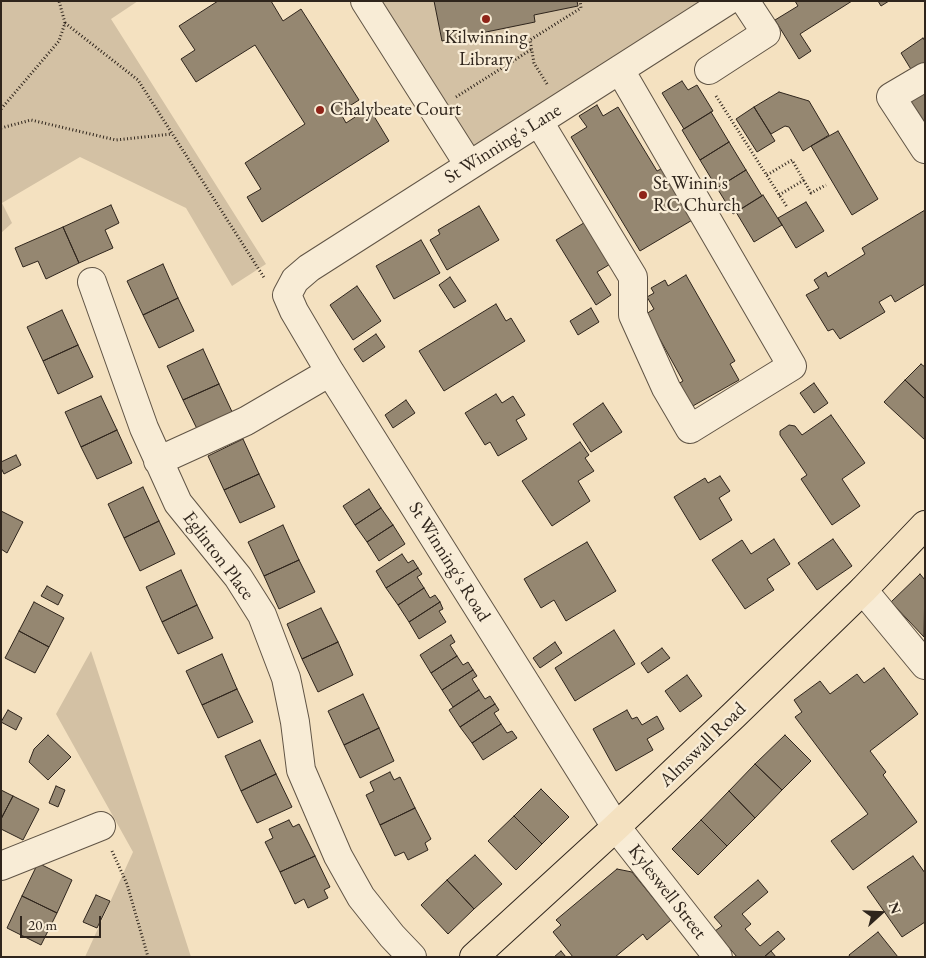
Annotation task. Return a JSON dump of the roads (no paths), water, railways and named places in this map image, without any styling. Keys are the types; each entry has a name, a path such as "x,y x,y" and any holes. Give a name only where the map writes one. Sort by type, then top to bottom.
{"main road":[{"name":"Almswall Road","path":"474,957 734,716 925,525"}],"street":[{"path":"365,1 469,165"},
{"name":"St Winning's Lane","path":"287,295 295,280 310,268 726,1"},
{"path":"711,81 766,33 745,1"},
{"path":"539,122 633,277 633,315 666,388 690,429 792,366 620,70"},
{"path":"925,77 891,97 925,149"},
{"name":"Eglinton Place","path":"92,282 144,428 178,503 238,577 262,615 286,678 295,722 301,770 334,848 361,897 392,936 412,957"},
{"name":"St Winning's Road","path":"287,295 294,312 330,372 616,827"},
{"path":"158,461 246,421 330,372"},
{"path":"862,590 925,665"},
{"path":"1,866 101,826"},
{"name":"Kyleswell Street","path":"616,827 718,957"}],"place":[{"name":"Kilwinning Library","path":"486,19"},
{"name":"Chalybeate Court","path":"320,110"},
{"name":"St Winin's RC Church","path":"643,195"}]}
